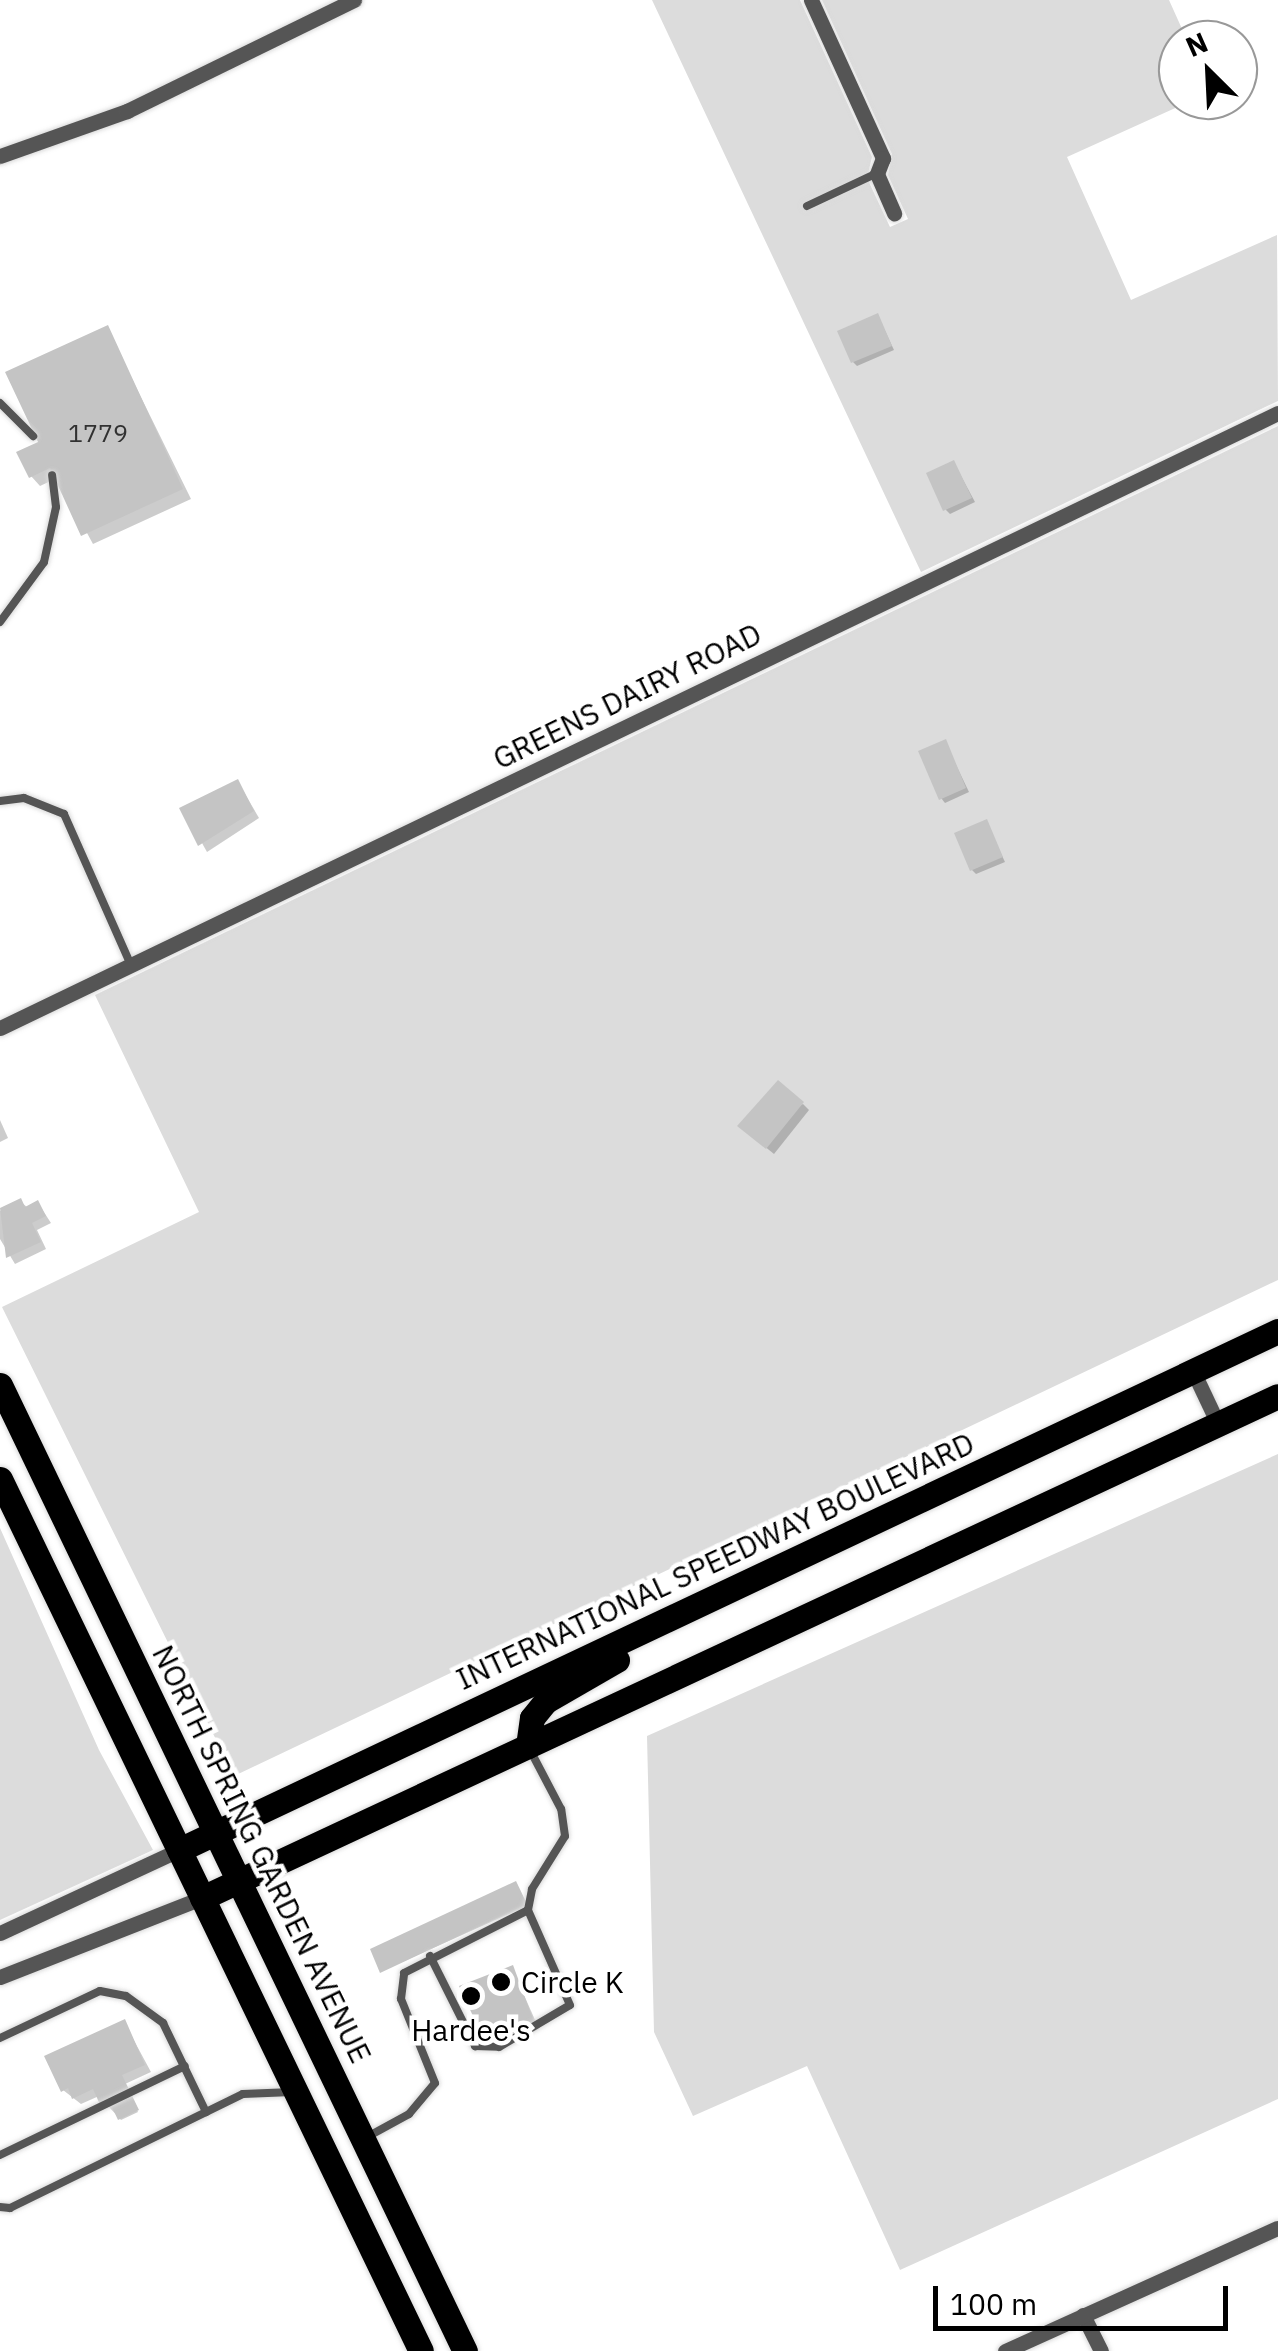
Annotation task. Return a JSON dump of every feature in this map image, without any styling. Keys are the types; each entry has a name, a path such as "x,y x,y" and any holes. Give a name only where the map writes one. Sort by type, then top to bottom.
{"main road":[{"name":"INTERNATIONAL SPEEDWAY BOULEVARD","path":"179,1850 1278,1331"},
{"name":"NORTH SPRING GARDEN AVENUE","path":"0,1384 465,2351"},
{"path":"202,1898 1278,1396"},
{"path":"0,1479 421,2351"},
{"path":"528,1746 532,1718 546,1701 773,1570"}],"street":[{"path":"0,156 127,111 354,0"},
{"path":"811,0 884,158 876,174 894,213"},
{"name":"GREENS DAIRY ROAD","path":"0,1028 1278,414"},
{"path":"1193,1372 1218,1424"},
{"path":"0,1933 179,1850"},
{"path":"0,1978 202,1898"},
{"path":"1005,2351 1278,2228"},
{"path":"1083,2315 1100,2351"}],"lane":[{"path":"807,206 876,174"},
{"path":"0,403 33,436"},
{"path":"1,619 44,562 56,507 52,476"},
{"path":"0,801 24,798 64,814 131,965"},
{"path":"430,1956 466,2032 483,2051 564,2014 570,2006 528,1910 532,1890 565,1836 561,1809 528,1746"},
{"path":"362,2139 409,2114 435,2082 400,1984 404,1973 430,1956 528,1910"},
{"path":"0,2038 100,1992 145,2004 164,2023 206,2112"},
{"path":"0,2155 185,2066"},
{"path":"0,2207 10,2208 243,2094 296,2092"}],"shaded area":[{"path":"652,0 800,0 872,157 867,178 890,227 908,219 888,175 892,154 822,0 1169,0 1178,20 1158,20 1158,116 1067,157 1131,300 1277,235 1278,401 921,572"},
{"path":"1278,426 1278,1280 234,1776 2,1307 199,1212 95,995"},
{"path":"1278,1454 1278,2099 900,2270 807,2066 693,2116 654,2032 647,1736"},
{"path":"0,1528 99,1750 153,1850 0,1920"}],"building":[{"path":"878,313 892,346 851,363 837,331"},
{"path":"108,325 183,489 81,536 50,468 29,478 16,452 38,442 5,372"},
{"path":"954,460 972,498 943,511 926,473"},
{"path":"946,739 966,788 939,800 918,751"},
{"path":"238,779 254,811 198,846 179,808"},
{"path":"987,819 1003,857 970,871 954,833"},
{"path":"778,1080 804,1102 766,1149 737,1126"},
{"path":"21,1198 25,1207 38,1200 46,1216 32,1223 41,1242 6,1258 0,1208"},
{"name":"Circle K","path":"516,1881 527,1904 380,1973 370,1949"},
{"path":"513,1965 534,2022 486,2044 459,1986"},
{"path":"125,2019 145,2065 122,2075 139,2110 118,2120 111,2105 102,2109 93,2089 72,2099 68,2088 61,2092 44,2056"}],"place":[{"name":"Circle K","path":"501,1982"},
{"name":"Hardee's","path":"471,1996"}]}
